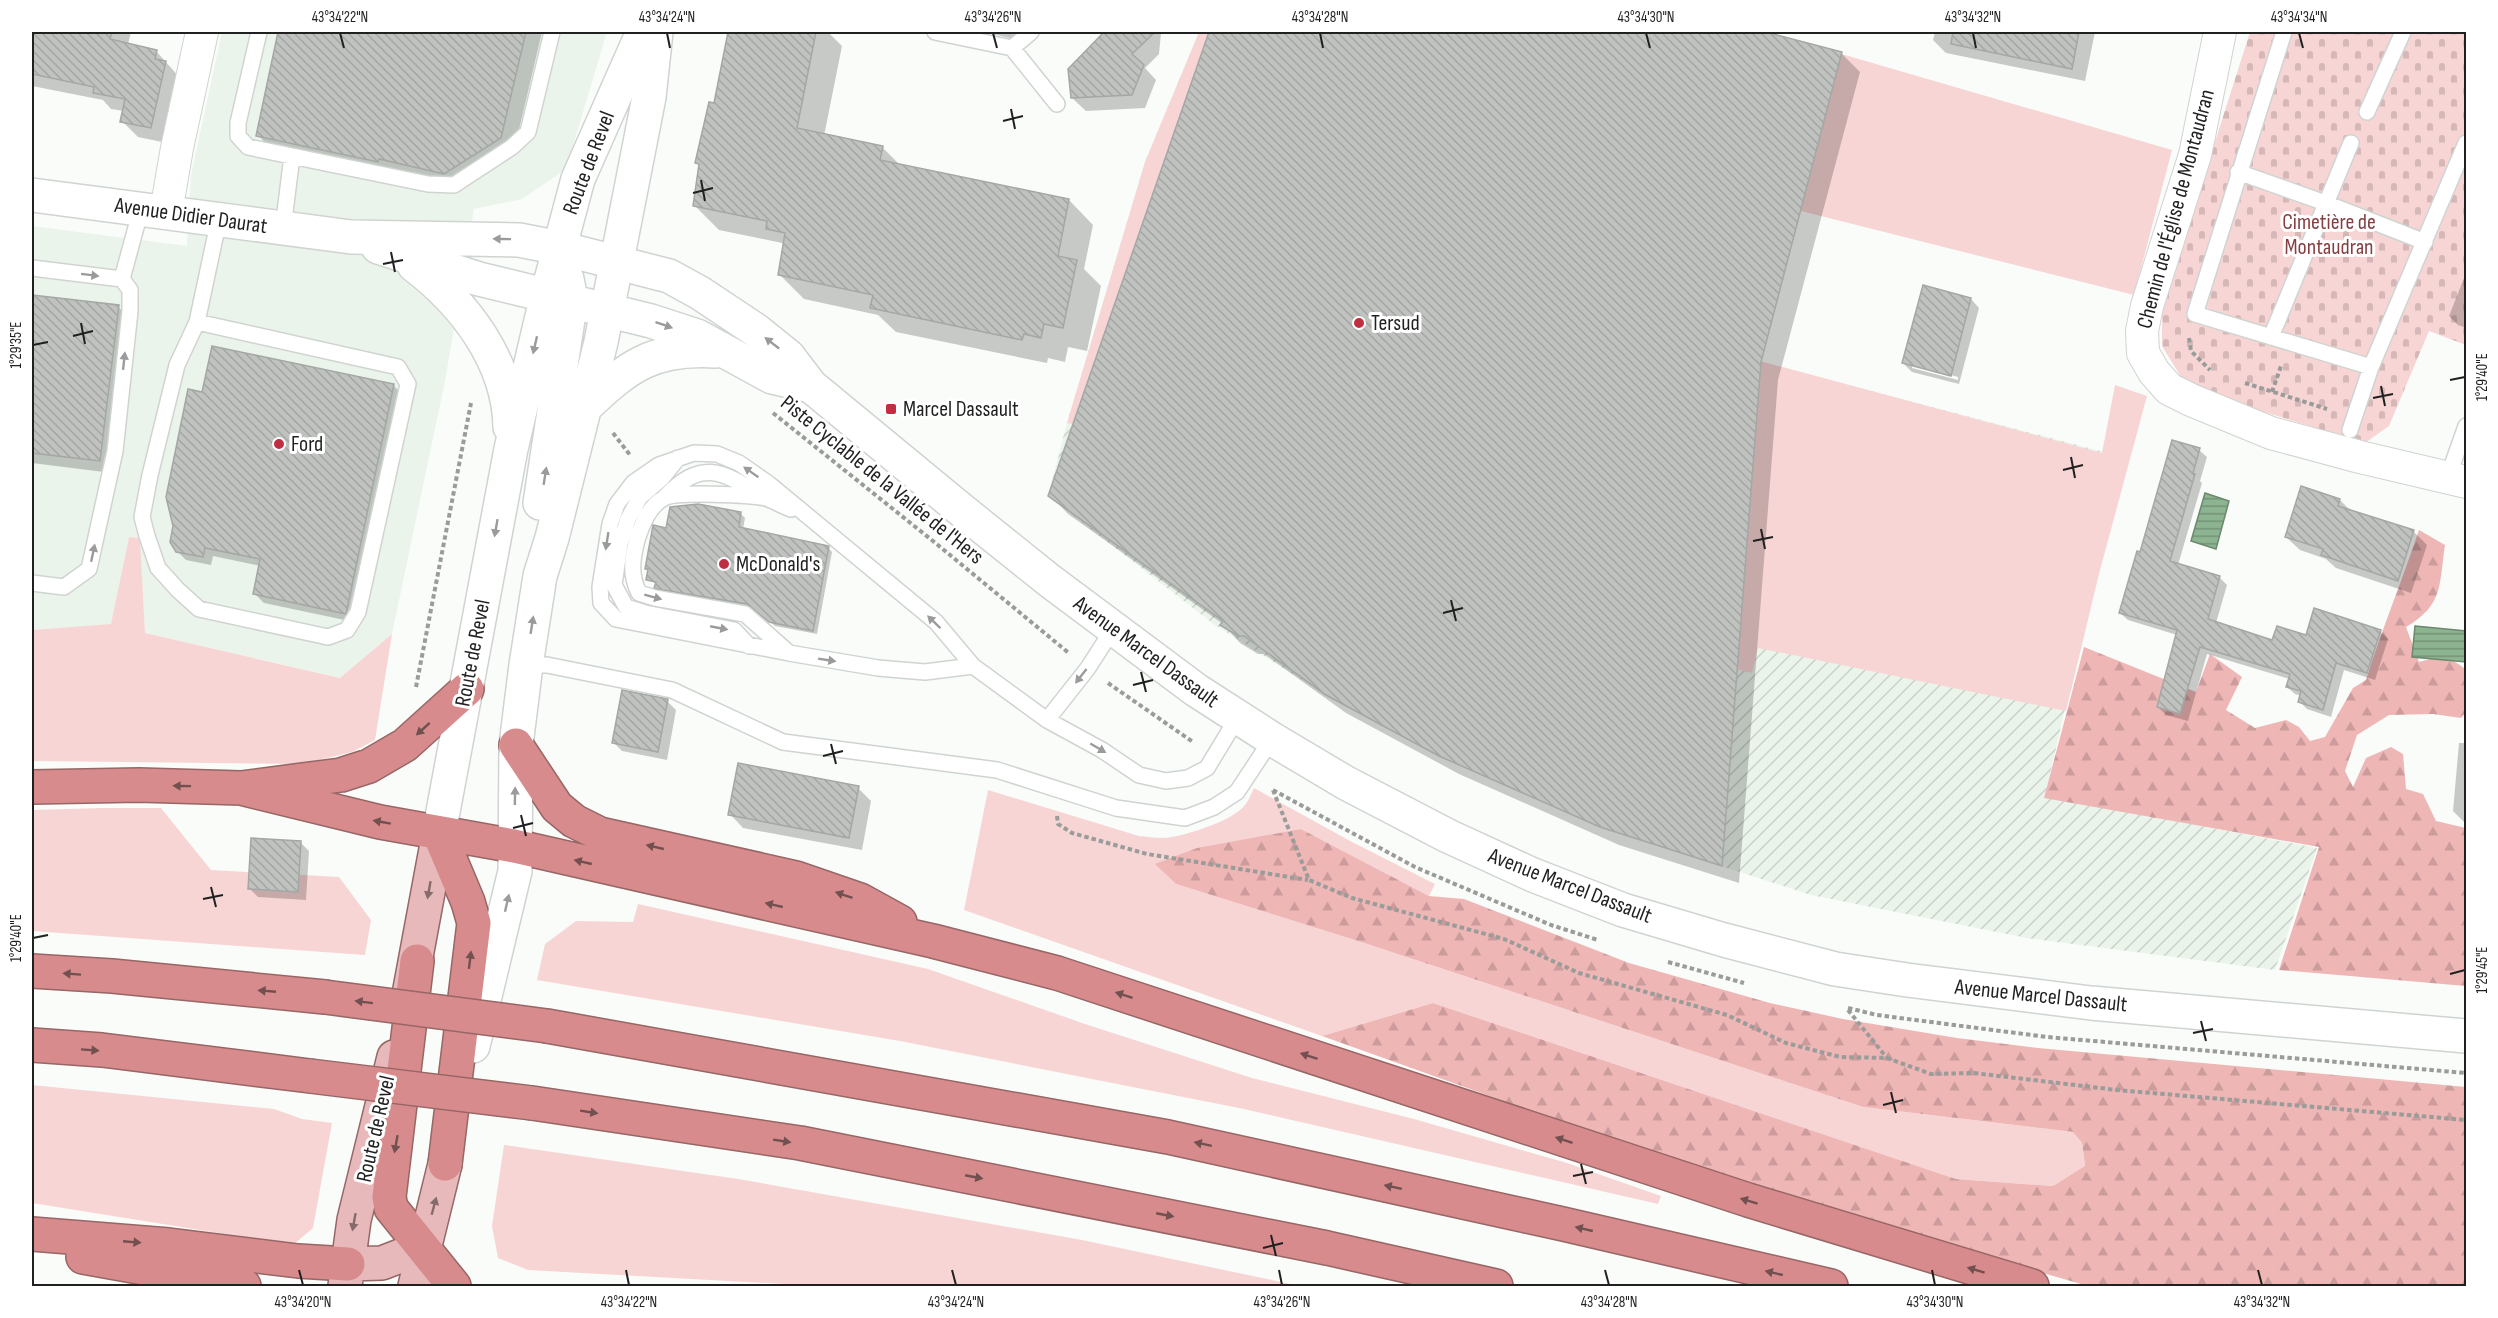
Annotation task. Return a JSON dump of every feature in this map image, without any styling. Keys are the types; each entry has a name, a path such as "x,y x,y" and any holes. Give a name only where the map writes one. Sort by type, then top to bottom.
{"highway":[{"path":"32,787 139,785 241,788 341,775 369,766 405,745 467,689"},
{"path":"516,745 557,807 574,821 600,834 796,878 860,900 933,941"},
{"path":"241,788 380,822 514,846 933,941 1057,973 1748,1200 2032,1287"},
{"path":"439,832 468,902 474,923 445,1164"},
{"path":"417,961 389,1197 391,1209 454,1287"},
{"path":"32,971 112,976 325,997 547,1026 1168,1137 1563,1224 1831,1287"},
{"path":"32,1045 102,1050 532,1103 800,1143 1315,1245 1496,1287"},
{"path":"32,1234 170,1245 298,1261 346,1275"},
{"path":"32,1247 244,1287"}],"main road":[{"name":"Route de Revel","path":"346,1275 354,1221 417,961 511,449 559,298 560,248 578,179 643,32"},
{"path":"605,260 650,32"},
{"name":"Route de Revel","path":"415,1287 515,871 516,745 540,576 552,538 608,310 605,260 649,97 656,32"},
{"name":"Avenue Didier Daurat","path":"32,195 351,237 519,240 560,248"},
{"name":"Avenue Didier Daurat","path":"351,237 400,255 479,279 559,298"},
{"name":"Avenue Marcel Dassault","path":"560,248 669,276 700,293 757,331 788,356 811,387 1041,574 1196,690 1272,740 1356,788 1448,836 1533,875 1623,910 1724,940 1835,969 1939,985 2091,1003 2466,1036"},
{"name":"Avenue Didier Daurat","path":"400,255 446,291 463,311 488,348 510,410 511,449"},
{"name":"Avenue Marcel Dassault","path":"559,298 697,336 772,377 811,387"},
{"path":"540,576 535,534 559,298"},
{"path":"584,408 613,381 644,361 669,352 727,351"},
{"path":"346,1275 423,1247"}],"street":[{"path":"153,210 177,148 202,32"},
{"name":"Chemin de l'Église de Montaudran","path":"2220,32 2195,155 2147,306 2142,331 2143,353 2154,372 2169,389 2271,433 2457,480"}],"lane":[{"path":"259,32 238,123 238,136 248,147 428,184 454,185 512,147 528,132 552,32"},
{"path":"935,32 1012,48 1058,104"},
{"path":"1012,48 1031,32"},
{"path":"2284,32 2195,314 2371,367"},
{"path":"2367,112 2403,32"},
{"path":"2271,337 2328,204 2351,143"},
{"path":"2350,430 2371,367 2466,143"},
{"path":"283,228 292,156"},
{"path":"2238,172 2425,242"},
{"path":"122,279 153,210"},
{"path":"197,322 398,367 408,384 358,612 346,630 328,637 199,609 158,568 142,517 177,365 197,322 219,219"},
{"path":"32,268 122,279 130,290 130,311 115,452 89,569 64,587 32,583"},
{"path":"2457,480 2466,426"},
{"path":"973,666 925,672 878,668 749,646 616,619 601,603 600,587 610,524 617,504 644,473 678,458 694,453 717,454 739,463 769,484 936,622 973,666 1047,720 1102,750 1139,775 1166,781 1188,778 1207,768 1238,717"},
{"path":"789,653 745,614 639,593 632,579 633,554 641,527 649,512 680,481 698,472 734,479 766,498 808,517"},
{"path":"664,498 686,495 736,495 766,498"},
{"path":"1047,720 1088,668 1113,629"},
{"path":"526,665 547,664 672,690 783,742 996,770 1116,808 1185,818 1214,807 1237,792 1272,740"}],"path":[{"path":"2195,314 2188,337 2191,351 2215,374"},
{"path":"2238,381 2327,410"},
{"path":"415,693 473,396"},
{"name":"Piste Cyclable de la Vallée de l'Hers","path":"771,412 1075,658"},
{"path":"1100,677 1200,747"},
{"path":"1273,790 1309,880"},
{"path":"1064,791 1057,813 1058,824 1072,833 1147,854 1309,880 1352,898 1504,939 1579,973 1727,1015 1786,1043 1840,1057 1887,1058 1931,1074 1974,1073 2117,1090 2466,1120"},
{"path":"1847,1008 1887,1058"}],"shaded area":[{"path":"222,32 607,32 566,169 522,199 474,209 445,381 392,634 341,678 145,633 140,538 129,537 111,625 32,630 32,226 187,246 191,175"},
{"path":"1199,32 1766,32 1842,52 1761,362 2123,457 2045,796 2317,848 2275,970 2027,938 1811,895 1600,827 1439,756 1326,695 1215,625 1048,496 1067,423 1145,162"},
{"path":"2205,493 2229,501 2216,549 2191,541"},
{"path":"2415,626 2466,631 2466,662 2412,657"}],"green space":[{"path":"1199,32 1257,32 1245,50 1080,413 1072,424 1067,423 1145,162"},
{"path":"1524,32 1766,32 2172,150 2134,295 1801,211 1760,361 2102,453 2115,385 2147,396 2099,574 2066,711 1758,648 1752,673 1659,650 1749,168"},
{"name":"Cimetière de Montaudran","path":"2250,32 2466,32 2466,345 2429,331 2389,426 2365,443 2212,396 2181,377 2162,346 2162,308"},
{"path":"2419,530 2445,545 2442,571 2438,592 2433,602 2418,619 2406,627 2419,662 2444,658 2466,670 2466,712 2461,718 2433,714 2389,715 2357,735 2345,771 2353,787 2366,758 2391,747 2403,754 2406,789 2423,794 2436,821 2466,828 2466,986 2279,970 2319,847 2044,798 2084,647 2196,692 2210,654 2242,677 2226,710 2255,728 2286,720 2299,727 2310,741 2325,737 2353,688 2366,680"},
{"path":"129,537 140,538 145,633 340,678 392,634 375,740 352,752 302,764 32,761 32,630 111,624"},
{"path":"1254,788 1435,884 1429,896 1301,829 1156,864 1176,884 1361,942 1863,1107 2073,1132 2082,1143 2085,1167 2053,1186 1956,1179 1433,1003 1322,1036 964,910 988,790 1139,836 1164,838 1200,830 1231,816 1245,805"},
{"path":"161,808 211,870 339,877 371,920 365,955 32,931 32,810"},
{"path":"1301,829 1429,896 1464,899 1629,963 1770,1003 1843,1019 1957,1038 2038,1048 2466,1087 2466,1286 2088,1286 1738,1185 1322,1036 1433,1003 1956,1179 2053,1186 2085,1166 2082,1143 2073,1132 1863,1107 1361,942 1176,884 1155,864 1197,848"},
{"path":"638,904 928,969 1085,1024 1252,1078 1414,1119 1567,1163 1661,1196 1658,1204 1244,1109 900,1041 537,980 545,944 576,921 633,922"},
{"path":"32,1085 274,1109 302,1119 332,1123 313,1228 293,1245 32,1203"},
{"path":"504,1145 738,1179 1082,1240 1300,1286 821,1286 528,1270 498,1258 492,1226"}],"building":[{"path":"32,32 112,32 110,39 157,50 155,59 166,61 151,128 120,122 125,99 93,93 94,87 32,74"},
{"path":"278,32 526,32 501,138 444,174 379,159 378,162 256,136"},
{"path":"728,32 816,32 797,128 883,146 880,160 1069,199 1058,256 1077,260 1063,328 1044,324 1041,338 1024,334 1022,340 870,308 873,295 778,275 785,233 766,229 767,221 693,206 699,164 695,163 709,102 714,103"},
{"path":"1104,32 1155,32 1132,54 1144,65 1132,95 1071,98 1068,69"},
{"path":"1209,32 1766,32 1842,52 1761,362 1722,866 1600,827 1439,756 1326,695 1244,636 1238,636 1220,625 1223,621 1048,496"},
{"path":"1953,32 2079,32 2072,69 1951,44"},
{"path":"1923,285 1971,298 1951,376 1902,363"},
{"path":"32,295 119,305 100,461 32,453"},
{"name":"Ford","path":"212,346 394,384 346,614 253,594 260,559 205,548 203,557 176,552 170,542 173,526 166,497 188,389 202,392"},
{"path":"2172,440 2200,448 2193,473 2195,474 2170,561 2220,576 2208,619 2272,640 2277,626 2306,635 2314,608 2381,630 2367,673 2336,663 2323,710 2298,702 2301,691 2286,687 2290,674 2200,647 2180,714 2157,707 2177,630 2119,613 2137,551 2140,552"},
{"path":"2301,486 2340,499 2338,506 2414,530 2398,581 2321,555 2323,549 2285,537"},
{"name":"McDonald's","path":"698,504 741,512 739,527 829,546 813,631 769,622 747,604 657,589 654,588 656,582 646,580 648,569 645,569 653,525 666,528 670,507"},
{"path":"622,690 668,699 658,752 612,743"},
{"path":"738,763 859,786 849,838 728,815"},
{"path":"251,838 301,841 298,892 248,889"}],"place":[{"name":"Tersud","path":"1359,323"},
{"name":"Marcel Dassault","path":"891,409"},
{"name":"Ford","path":"279,444"},
{"name":"McDonald's","path":"724,564"}]}
